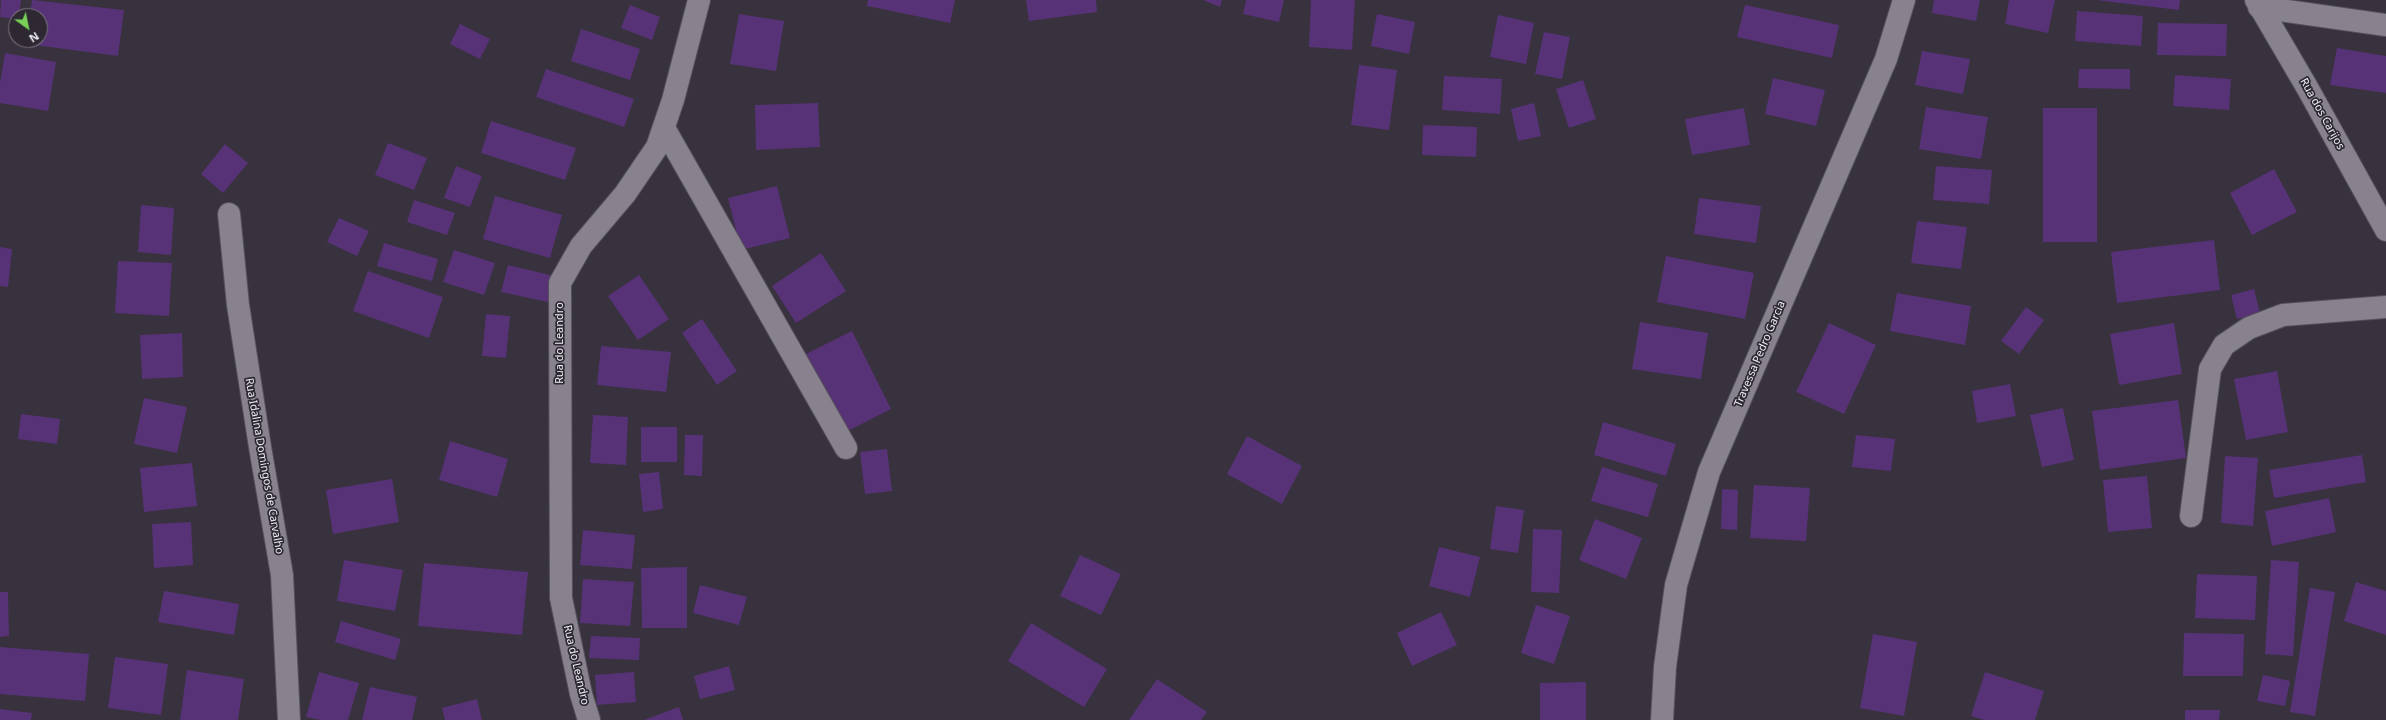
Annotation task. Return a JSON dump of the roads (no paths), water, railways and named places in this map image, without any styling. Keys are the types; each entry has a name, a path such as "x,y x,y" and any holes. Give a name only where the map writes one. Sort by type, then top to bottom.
{"street":[{"name":"Rua do Leandro","path":"589,720 581,694 561,598 560,284 581,246 625,194 657,147 673,100 699,0"},
{"name":"Travessa Pedro Garcia","path":"1662,720 1665,667 1676,585 1709,472 1886,59 1904,0"},
{"path":"2258,3 2386,25"},
{"name":"Rua dos Carijos","path":"2258,3 2308,89 2386,230"},
{"path":"664,128 846,448"},
{"name":"Rua Idalina Domingos de Carvalho","path":"230,214 238,305 260,448 282,575 289,720"},
{"path":"2191,516 2210,369 2224,345 2249,328 2283,315 2386,307"}]}
